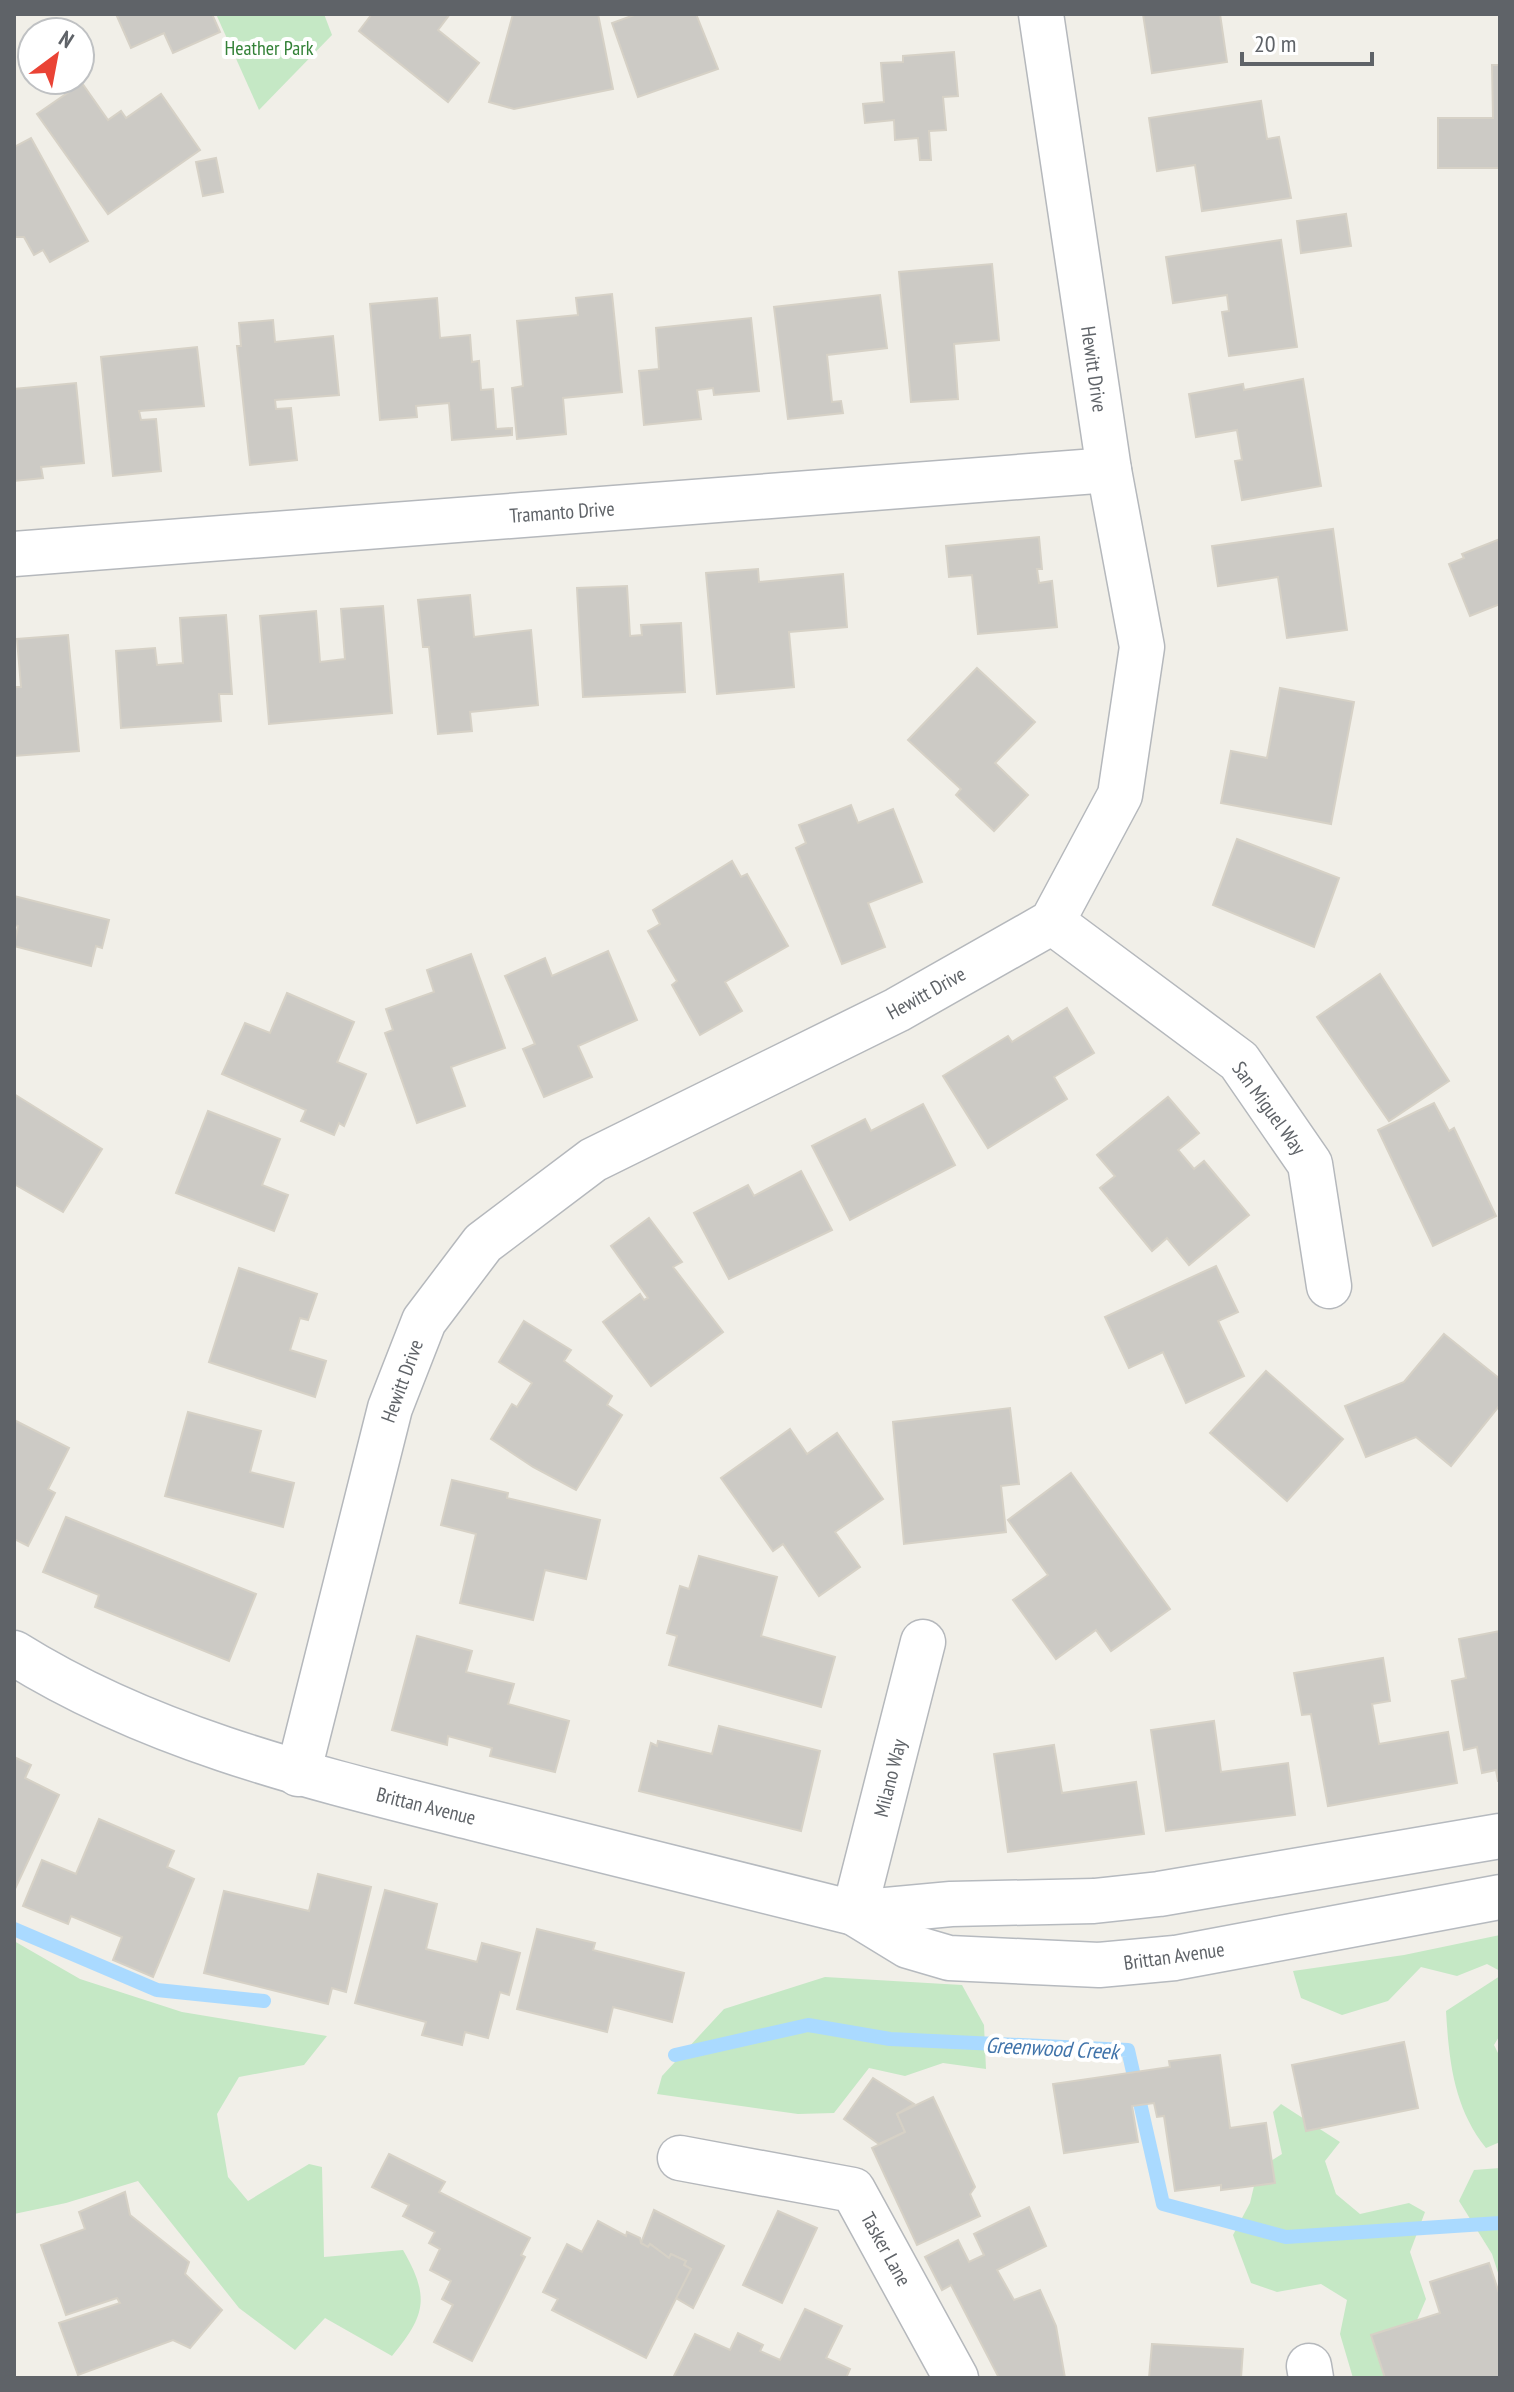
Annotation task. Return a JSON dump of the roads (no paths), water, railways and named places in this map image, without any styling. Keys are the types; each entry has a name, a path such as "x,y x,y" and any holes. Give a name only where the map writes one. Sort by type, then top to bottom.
{"street":[{"name":"Hewitt Drive","path":"298,1774 390,1408 424,1321 483,1243 593,1160 897,1010 1052,922 1120,795 1142,647 1109,470 1041,14"},
{"name":"Tramanto Drive","path":"14,554 1109,470"},
{"name":"San Miguel Way","path":"1052,922 1239,1061 1310,1164 1329,1286"},
{"name":"Milano Way","path":"854,1913 923,1642"},
{"name":"Brittan Avenue","path":"14,1653 47,1673 200,1741 298,1774 854,1913 908,1946 949,1958 1099,1965 1175,1958 1500,1897"},
{"name":"Brittan Avenue","path":"854,1913 951,1904 1094,1901 1159,1894 1500,1836"},
{"name":"Tasker Lane","path":"680,2158 853,2190 956,2378"}],"waterway":[{"name":"Greenwood Creek","path":"14,1929 157,1990 264,2001"},
{"name":"Greenwood Creek","path":"675,2055 808,2025 890,2039 1128,2050 1163,2204 1286,2237 1500,2223"}],"park label":[{"name":"Heather Park","path":"269,48"}]}
